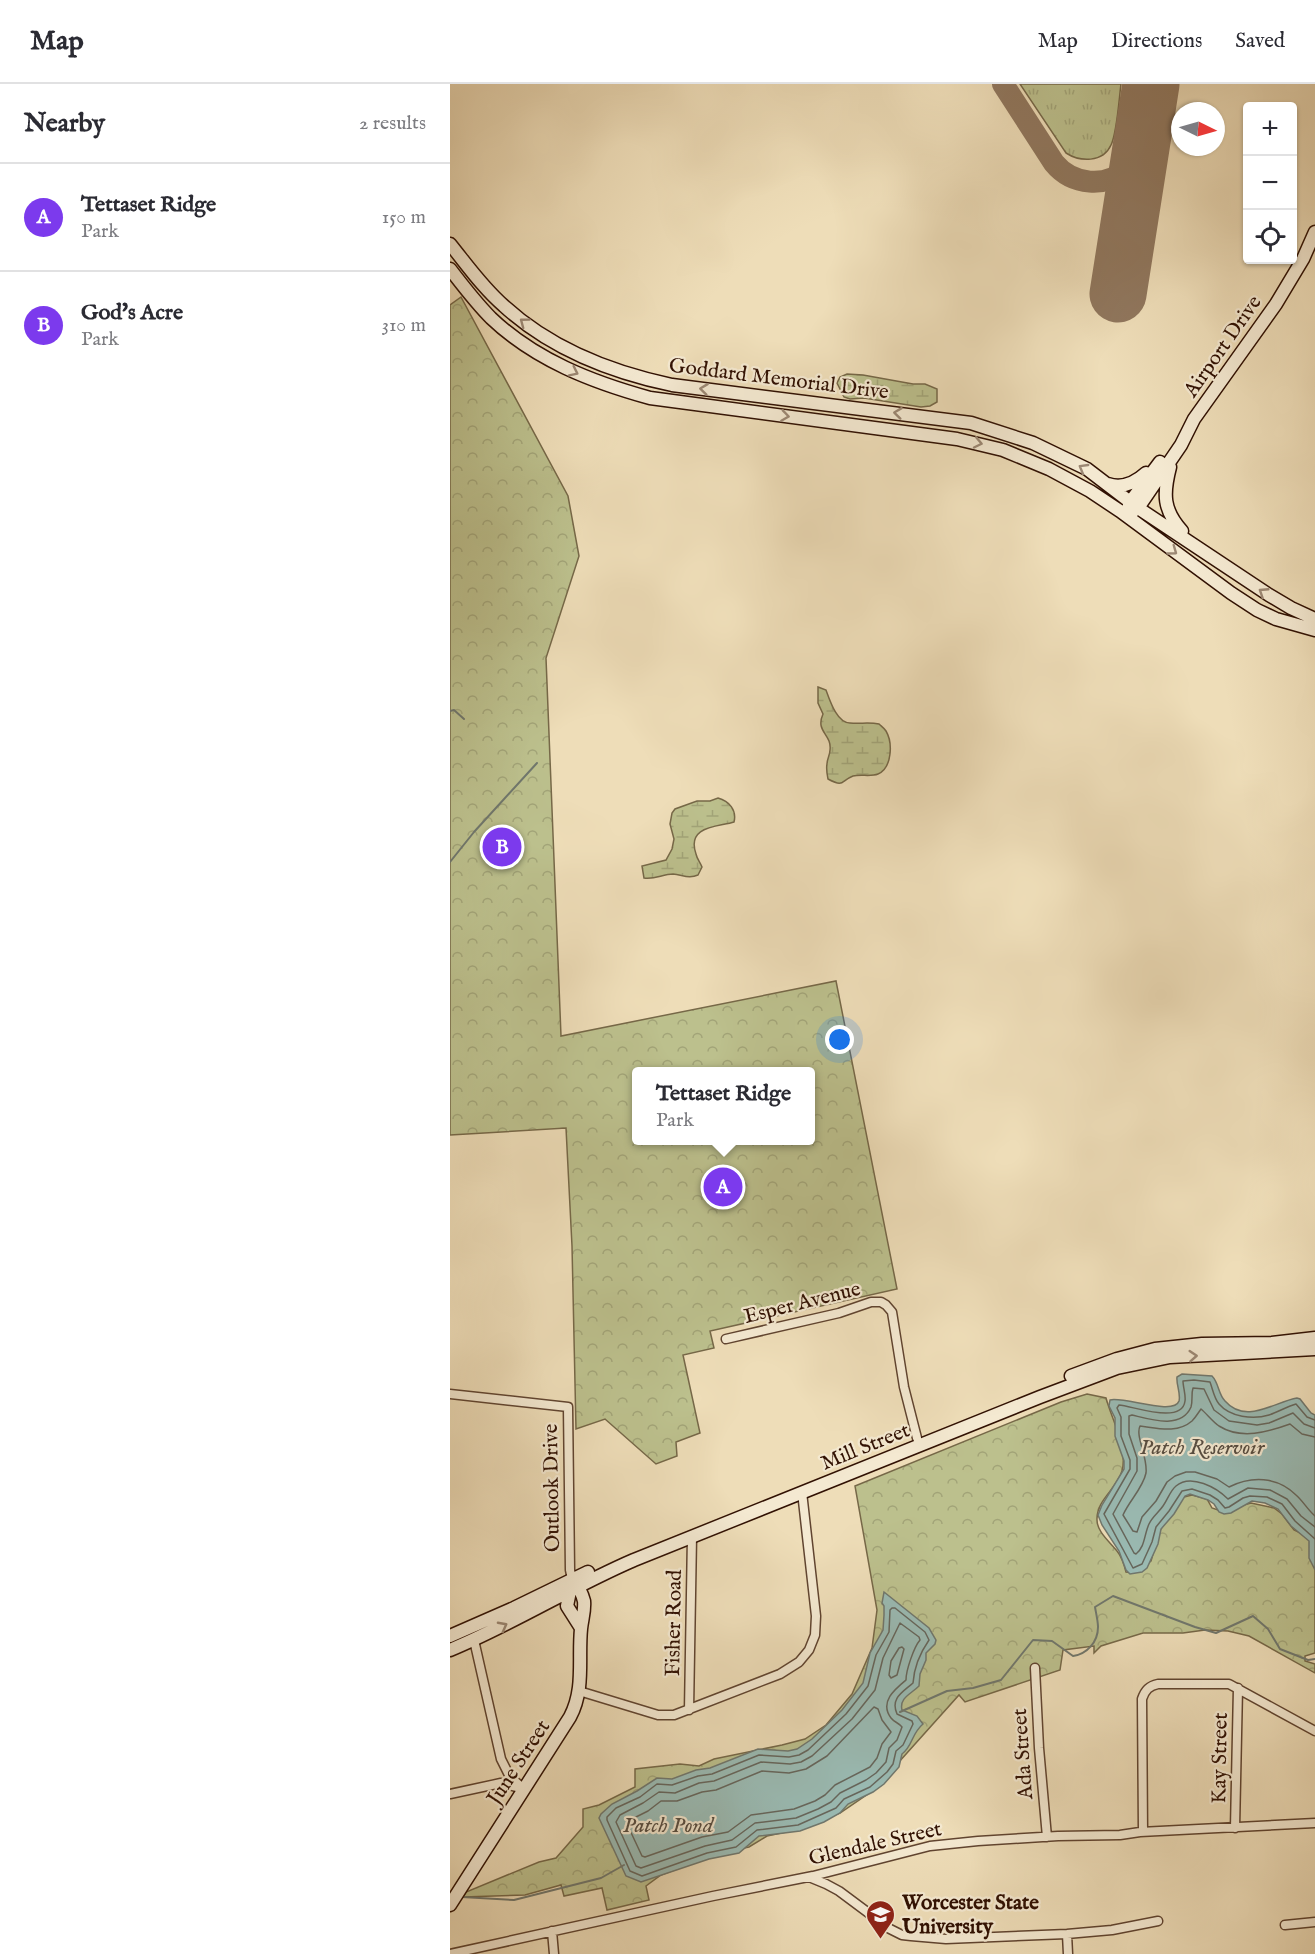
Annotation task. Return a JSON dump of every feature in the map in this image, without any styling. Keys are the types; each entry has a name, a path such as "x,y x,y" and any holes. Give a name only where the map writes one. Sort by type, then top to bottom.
{"main road":[{"name":"Airport Drive","path":"1134,505 1161,461 1194,419 1276,304 1303,259 1315,232"},
{"name":"Goddard Memorial Drive","path":"450,244 479,280 513,314 560,346 612,369 672,385 971,423 1033,443 1058,454 1087,469 1134,505"},
{"name":"Goddard Memorial Drive","path":"450,269 482,308 504,330 552,361 599,383 650,398 987,445 1049,469 1126,516"},
{"name":"Airport Drive","path":"1194,419 1171,465 1166,485 1168,510 1174,522 1208,554"},
{"name":"Airport Drive","path":"1126,516 1181,445"},
{"path":"1105,483 1114,486 1130,484 1161,461"},
{"name":"Airport Drive","path":"1134,505 1269,596 1315,619"},
{"path":"1126,516 1257,610 1276,619 1315,630"},
{"name":"Mill Street","path":"450,1636 802,1491 1068,1385 1117,1368 1217,1350 1315,1338"},
{"name":"Mill Street","path":"450,1650 474,1640 647,1545 1097,1365 1176,1346 1217,1350 1315,1349"},
{"name":"June Street","path":"450,1905 570,1717 579,1691 581,1628 567,1606 573,1585"}],"street":[{"name":"Esper Avenue","path":"726,1339 839,1313 871,1302 881,1302 892,1312 904,1387 916,1438"},
{"name":"Outlook Drive","path":"450,1394 568,1407 570,1570 573,1585"},
{"path":"579,1691 658,1715 674,1715 782,1673 799,1662 811,1646 815,1635 816,1616 802,1491"},
{"name":"Fisher Road","path":"689,1710 692,1536"},
{"path":"474,1640 501,1759 510,1777 524,1789"},
{"name":"Ada Street","path":"1035,1668 1047,1837"},
{"path":"1143,1832 1142,1715 1144,1694 1152,1685 1158,1683 1229,1684 1315,1731"},
{"name":"Kay Street","path":"1235,1828 1238,1688"},
{"path":"450,1794 501,1783 524,1789"},
{"name":"Glendale Street","path":"450,1954 809,1877 930,1846 978,1841 1315,1823"},
{"path":"809,1877 826,1884 902,1935 946,1939 1067,1934 1112,1930 1158,1922"},
{"path":"1285,1925 1315,1922"},
{"path":"552,1931 554,1954"},
{"path":"1067,1934 1068,1954"}],"green space":[{"path":"1020,84 1121,84 1115,133 1107,151 1091,159 1078,158 1066,153"},
{"path":"461,297 568,496 579,556 546,658 561,1036 836,981 897,1289 710,1331 714,1348 683,1355 700,1433 676,1442 677,1456 656,1464 605,1419 576,1429 572,1246 566,1128 450,1135 450,305"},
{"path":"847,374 925,384 937,389 937,402 921,407 864,398 850,399 844,397 837,383 840,377"},
{"path":"818,687 826,690 835,711 845,722 879,724 885,730 890,742 890,755 883,771 875,775 853,776 842,783 828,779 827,760 830,745 821,725 823,714 818,703"},
{"path":"718,798 726,801 731,807 734,822 706,829 696,837 694,845 702,867 698,875 689,877 673,874 644,878 642,866 666,860 672,849 674,839 670,824 675,809 697,801 710,801"},
{"path":"1087,1394 1106,1398 1123,1453 1122,1471 1103,1500 1097,1520 1101,1533 1117,1551 1126,1572 1134,1573 1151,1561 1159,1532 1180,1498 1192,1495 1207,1499 1212,1508 1221,1511 1251,1503 1274,1508 1282,1514 1294,1530 1309,1537 1315,1563 1315,1653 1305,1656 1305,1661 1315,1664 1315,1673 1249,1636 1228,1631 1143,1633 1101,1646 1094,1653 1094,1646 1063,1650 1060,1670 965,1702 959,1695 881,1782 881,1785 840,1813 786,1832 767,1836 749,1847 719,1853 661,1875 646,1886 649,1900 607,1910 602,1888 564,1896 561,1885 525,1895 463,1897 466,1892 539,1862 556,1858 583,1827 583,1809 599,1805 635,1787 635,1769 680,1764 699,1766 714,1759 805,1739 826,1725 852,1694 872,1648 877,1610 855,1486 1061,1402"}],"water":[{"name":"Patch Reservoir","path":"1182,1374 1212,1376 1225,1401 1233,1408 1242,1411 1260,1410 1297,1398 1315,1415 1315,1570 1309,1558 1309,1541 1291,1526 1278,1509 1265,1503 1252,1501 1231,1513 1224,1514 1208,1500 1190,1494 1185,1496 1161,1529 1158,1544 1147,1568 1142,1572 1130,1574 1126,1570 1119,1551 1098,1515 1124,1469 1124,1461 1115,1436 1115,1418 1109,1406 1110,1400 1168,1407 1175,1405 1179,1401 1177,1377"},
{"name":"Patch Pond","path":"884,1592 929,1628 936,1640 926,1653 919,1686 902,1702 902,1710 917,1716 923,1724 902,1754 899,1767 884,1784 848,1804 840,1813 824,1822 800,1831 759,1836 739,1853 709,1859 641,1882 626,1876 599,1818 601,1814 612,1804 657,1778 672,1779 696,1770 710,1768 758,1749 788,1751 797,1749 812,1739 842,1710 863,1683 870,1653 883,1630"}],"waterway":[{"path":"450,711 454,710 464,719"},
{"path":"450,862 537,763"},
{"path":"900,1712 947,1691 973,1688 1001,1680 1033,1640 1052,1641 1073,1656 1083,1653 1094,1642 1098,1632 1095,1607 1113,1596 1216,1633 1253,1616 1268,1629 1280,1649 1308,1660 1315,1659"},
{"path":"462,1897 514,1900 601,1878 624,1865"}],"taxiway":[{"path":"1003,84 1054,163 1070,176 1090,182 1119,175 1132,162 1141,142"}],"runway":[{"path":"1118,294 1151,84"}],"place":[{"name":"God's Acre","path":"502,847"},
{"name":"Tettaset Ridge","path":"723,1187"},
{"name":"Worcester State University","path":"881,1940"}]}
